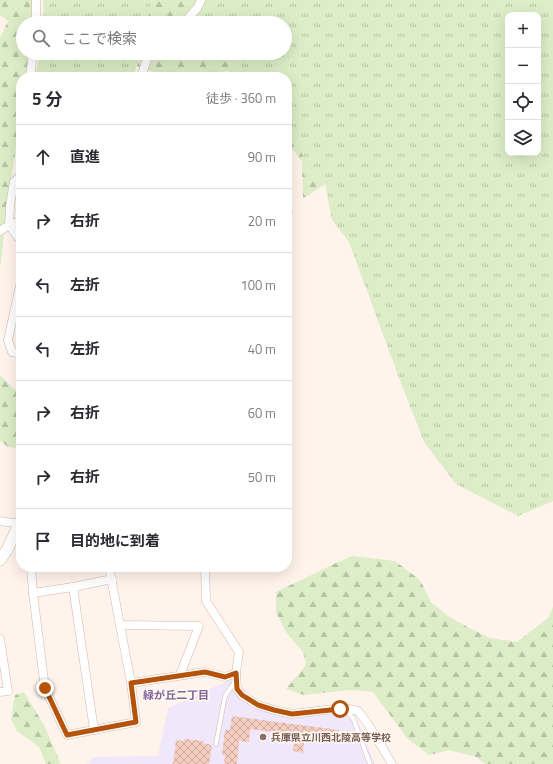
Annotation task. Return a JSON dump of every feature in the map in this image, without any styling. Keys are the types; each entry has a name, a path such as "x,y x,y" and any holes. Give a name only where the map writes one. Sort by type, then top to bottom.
{"street":[{"path":"36,0 36,16"},
{"path":"190,16 198,7 201,0"},
{"path":"31,72 32,60"},
{"path":"143,72 147,60"},
{"path":"16,180 14,182 10,206 9,225 16,234"},
{"path":"0,231 16,223"},
{"path":"16,304 8,340 12,352 16,353"},
{"path":"0,521 16,522"},
{"path":"0,560 7,550 16,531"},
{"path":"31,572 32,593 45,688 67,735 136,722 131,683 110,572"},
{"path":"205,572 206,601 240,652 236,676 237,689 242,695 258,705 292,714 343,708 358,710 392,764"},
{"path":"32,593 112,579"},
{"path":"73,587 94,730"},
{"path":"121,625 199,626 180,675"},
{"path":"0,639 8,691 0,692"},
{"path":"131,683 205,672 225,677 236,676"}],"lane":[{"path":"216,744 225,696 236,676"},
{"path":"343,708 353,718 370,764"}],"shaded area":[{"name":"兵庫県立川西北陵高等学校","path":"232,679 235,692 287,716 347,710 356,717 375,764 87,764 93,757 158,756 168,708"}],"green space":[{"path":"0,0 32,0 32,16 16,16 16,60 28,60 27,72 16,72 16,147 0,267 0,38 8,21 0,15"},
{"path":"43,0 152,0 149,16 44,16"},
{"path":"152,0 189,0 198,16 149,16"},
{"path":"189,0 553,0 553,501 518,516 456,484 424,442 349,242 332,220 325,184 308,170 292,148 292,72 235,72 227,60 292,60 292,16 198,16"},
{"path":"39,60 138,60 135,72 36,72"},
{"path":"138,60 227,60 235,72 153,72 137,66"},
{"path":"301,139 302,161 292,148 292,141"},
{"path":"302,161 308,170 325,184 303,199"},
{"path":"0,375 16,390 16,448 8,447 0,442"},
{"path":"352,556 395,561 420,580 431,602 448,616 490,638 517,642 548,618 553,607 553,764 485,764 476,757 449,750 429,755 407,738 373,692 351,690 304,695 286,689 306,665 303,652 286,632 276,612 276,592"},
{"path":"24,692 44,725 61,764 46,764 39,747 17,731 11,719 15,695"}],"building":[{"path":"232,716 339,730 338,733 342,733 341,741 315,738 314,744 304,742 303,753 293,751 295,735 250,729 249,742 239,741 237,764 224,764 225,756 222,755 225,730 230,730"},
{"path":"184,739 203,741 203,743 212,745 209,764 173,764 176,740 184,741"}],"place":[{"name":"兵庫県立川西北陵高等学校","path":"263,737"}],"district":[{"name":"緑が丘二丁目","path":"176,695"}],"route":[{"path":"45,688 67,735 136,722 131,683 205,672 225,677 236,673 237,689 242,695 258,705 274,710 292,714 340,709"}]}
